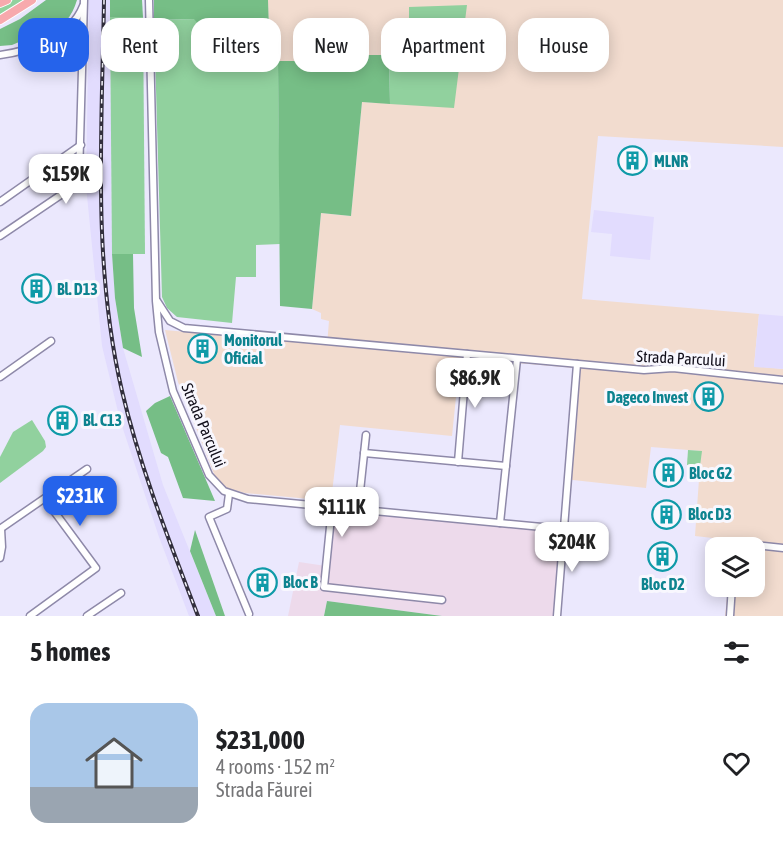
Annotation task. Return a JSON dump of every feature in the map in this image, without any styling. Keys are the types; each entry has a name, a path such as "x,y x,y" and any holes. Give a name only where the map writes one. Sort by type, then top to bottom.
{"main road":[{"path":"0,3 7,0"},
{"path":"0,20 32,0"}],"street":[{"name":"Strada Parcului","path":"149,0 156,301 159,332 173,391 209,475 218,487 229,494"},
{"path":"76,18 84,2"},
{"path":"84,2 84,18"},
{"path":"0,55 18,51"},
{"path":"0,236 76,184 80,176 83,72"},
{"path":"0,202 81,145"},
{"name":"Strada Parcului","path":"156,301 170,321 184,328 644,370 673,368 783,380"},
{"path":"0,376 51,341"},
{"path":"458,462 468,354"},
{"path":"500,523 517,358"},
{"path":"557,616 577,364"},
{"path":"358,510 366,435"},
{"path":"364,453 506,466"},
{"path":"0,558 1,529 87,469"},
{"path":"249,614 210,517 227,509 229,494 248,499 563,529"},
{"path":"30,616 96,568 45,499"},
{"path":"332,507 324,587 442,600"},
{"path":"765,546 783,548"},
{"path":"87,616 121,592"},
{"path":"730,616 731,597"}],"shaded area":[{"path":"89,0 110,0 110,18 101,18 101,72 111,72 112,254 115,298 123,348 163,485 216,616 189,616 159,537 120,420 102,346 86,186"},
{"path":"268,0 783,0 783,147 598,136 582,299 759,314 754,366 783,369 783,616 725,616 727,597 765,597 765,537 695,536 701,451 651,447 646,488 564,479 575,368 460,358 452,436 340,425 331,501 245,493 227,488 216,479 178,382 165,330 327,345 329,321 321,319 321,313 312,309 321,213 351,216 362,102 454,107 439,72 506,72 506,18 415,18 410,7 410,18 381,18 381,55 369,55 369,18 293,18 293,61 281,61 281,18 268,18"},
{"path":"594,210 654,217 650,260 610,256 612,234 591,232"},
{"path":"759,314 783,316 783,369 754,367"},
{"path":"332,507 563,529 557,616 442,616 327,601 324,616 288,616 299,562 326,566"}],"green space":[{"path":"13,0 29,0 0,17 0,7"},
{"path":"46,0 77,0 68,18 21,18"},
{"path":"110,0 142,0 143,17 110,17"},
{"path":"154,0 268,0 269,18 154,18"},
{"path":"467,5 465,18 409,18 409,7"},
{"path":"110,17 143,17 143,18"},
{"path":"179,19 191,19 191,72 278,72 280,244 256,245 256,277 236,277 232,323 177,317 167,308 162,297 156,72 179,72"},
{"path":"18,20 18,42 0,46 0,29"},
{"path":"369,55 381,55 381,72 389,72 390,104 362,102 351,216 321,213 312,309 280,306 278,72 281,72 281,61 293,61 293,72 369,72"},
{"path":"110,72 143,72 145,254 112,254"},
{"path":"389,72 459,72 454,108 390,104"},
{"path":"112,254 133,254 134,308 142,357 123,348 115,298"},
{"path":"170,396 215,501 183,498 168,457 161,453 146,411 155,403"},
{"path":"32,420 45,441 46,447 0,483 0,457 13,432"},
{"path":"688,450 702,451 700,466 687,465"},
{"path":"195,530 225,616 216,616 190,551"},
{"path":"327,601 442,616 324,616"}],"railway":[{"path":"104,0 101,196 106,294 113,343 129,420 156,505 198,616"}],"place":[{"name":"MLNR","path":"633,161"},
{"name":"Bl. D13","path":"36,289"},
{"name":"Monitorul Oficial","path":"203,349"},
{"name":"Dageco Invest","path":"709,397"},
{"name":"Bl. C13","path":"62,420"},
{"name":"Bloc G2","path":"668,473"},
{"name":"Bloc D3","path":"667,514"},
{"name":"Bloc D2","path":"663,556"},
{"name":"Bloc B","path":"262,582"}]}
